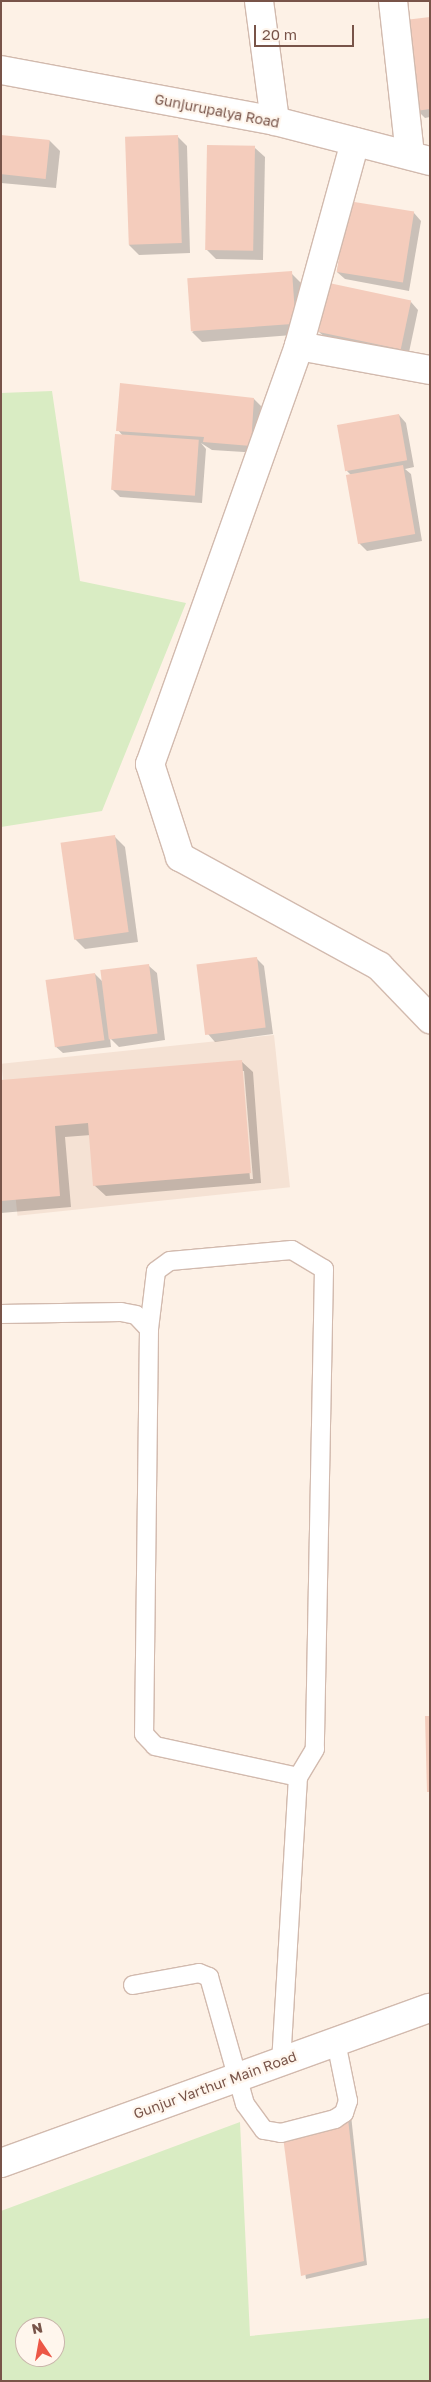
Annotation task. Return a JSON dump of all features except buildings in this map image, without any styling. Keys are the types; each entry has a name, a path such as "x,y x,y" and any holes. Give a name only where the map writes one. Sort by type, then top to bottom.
{"street":[{"path":"259,1 275,121"},
{"path":"393,1 420,158"},
{"name":"Gunjurupalya Road","path":"1,70 275,121 420,158"},
{"path":"355,142 299,346 150,764 180,857 379,966 430,1019"},
{"path":"299,346 430,370"},
{"name":"Gunjur Varthur Main Road","path":"1,2163 430,2008"}],"lane":[{"path":"281,2062 298,1777 315,1749 324,1270 292,1250 170,1261 156,1271 149,1329 144,1734 155,1746 298,1777"},
{"path":"1,1314 121,1312 136,1315 149,1329"},
{"path":"133,1985 199,1973 209,1976 236,2077 251,2116 264,2130 281,2133 335,2119 348,2101 336,2042"}],"shaded area":[{"path":"274,1035 290,1187 17,1216 2,1064"}],"green space":[{"path":"52,391 80,581 186,603 102,811 1,827 1,393"},
{"path":"240,2122 250,2336 430,2318 430,2381 1,2381 1,2211"}]}
